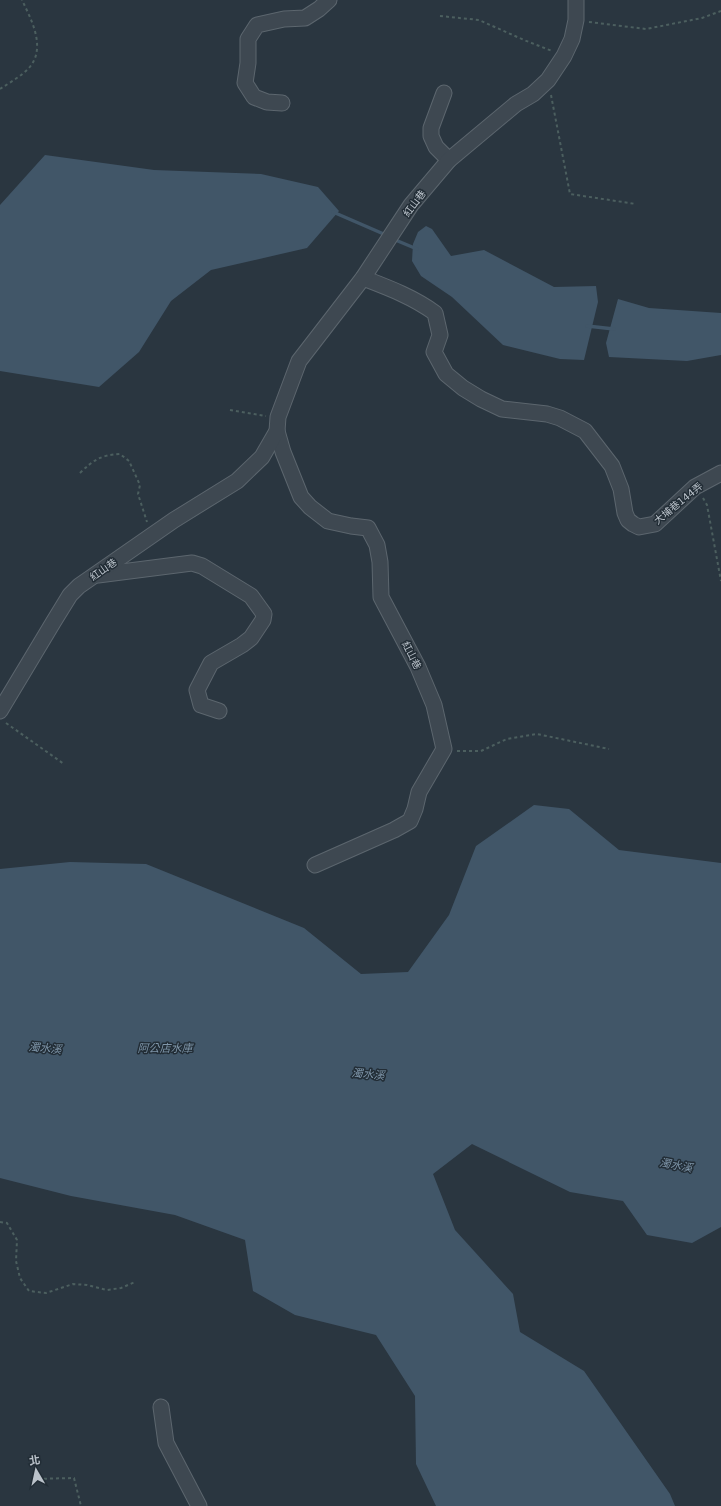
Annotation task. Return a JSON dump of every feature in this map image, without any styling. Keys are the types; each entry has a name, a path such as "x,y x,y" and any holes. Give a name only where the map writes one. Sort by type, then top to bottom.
{"street":[{"path":"282,104 267,102 254,97 245,83 248,63 248,39 257,25 284,19 305,18 329,0"},
{"name":"紅山巷","path":"3,717 70,595 79,586 151,536 237,481 262,457 277,424 299,361 363,278 411,205 449,160 516,104 533,94 548,80 564,56 572,39 576,20 576,0"},
{"path":"444,93 431,128 431,136 436,147 449,160"},
{"name":"大埔巷144弄","path":"363,278 404,293 422,303 435,314 440,335 434,352 446,374 463,388 502,409 547,414 560,418 585,431 612,466 621,489 625,513 628,520 633,524 639,527 655,524 696,487 721,473"},
{"name":"紅山巷","path":"277,424 283,452 301,497 310,507 328,521 368,528 376,545 380,562 381,597 418,667 434,705 444,749"},
{"path":"95,576 192,563 202,566 251,596 264,614 263,620 251,638 211,663 197,690 201,705 219,712"},
{"path":"315,865 394,830 410,821 415,809 419,792 444,749"},
{"path":"161,1407 166,1443 199,1506"}],"path":[{"path":"0,89 27,70 36,58 38,43 29,14 22,0"},
{"path":"576,20 646,29 702,18 721,11"},
{"path":"440,16 480,20 564,56"},
{"path":"548,80 570,194 636,204"},
{"path":"230,410 277,424"},
{"path":"80,473 91,462 105,455 120,454 129,461 140,485 138,494 151,536"},
{"path":"696,487 707,505 721,581"},
{"path":"3,717 64,764"},
{"path":"444,749 461,752 481,751 507,739 537,734 609,749"},
{"path":"0,1222 7,1223 17,1240 16,1261 20,1278 29,1291 46,1293 72,1284 87,1285 107,1290 121,1288 135,1282"},
{"path":"32,1479 74,1478 81,1506"}],"water":[{"path":"45,155 154,170 261,174 318,187 339,211 307,248 211,270 171,301 139,352 99,387 0,371 0,205"},
{"path":"426,226 432,229 451,256 484,250 554,287 596,286 598,302 584,360 560,359 503,345 452,297 421,276 412,261 413,244 418,232"},
{"path":"618,299 649,308 721,313 721,355 687,361 609,357 606,343"},
{"name":"阿公店水庫","path":"534,805 569,809 619,850 721,863 721,1227 692,1243 647,1235 623,1201 570,1192 472,1144 433,1174 455,1230 513,1294 520,1332 584,1371 670,1494 675,1506 436,1506 416,1464 415,1396 376,1335 295,1315 253,1291 245,1240 175,1215 71,1196 0,1178 0,869 70,862 146,864 304,928 361,974 408,972 449,915 476,846"}],"waterway":[{"path":"333,212 386,235"},
{"path":"393,239 417,249"},
{"path":"587,326 614,329"}],"water label":[{"name":"濁水溪","path":"45,1048"},
{"name":"濁水溪","path":"368,1074"},
{"name":"濁水溪","path":"676,1165"}]}
